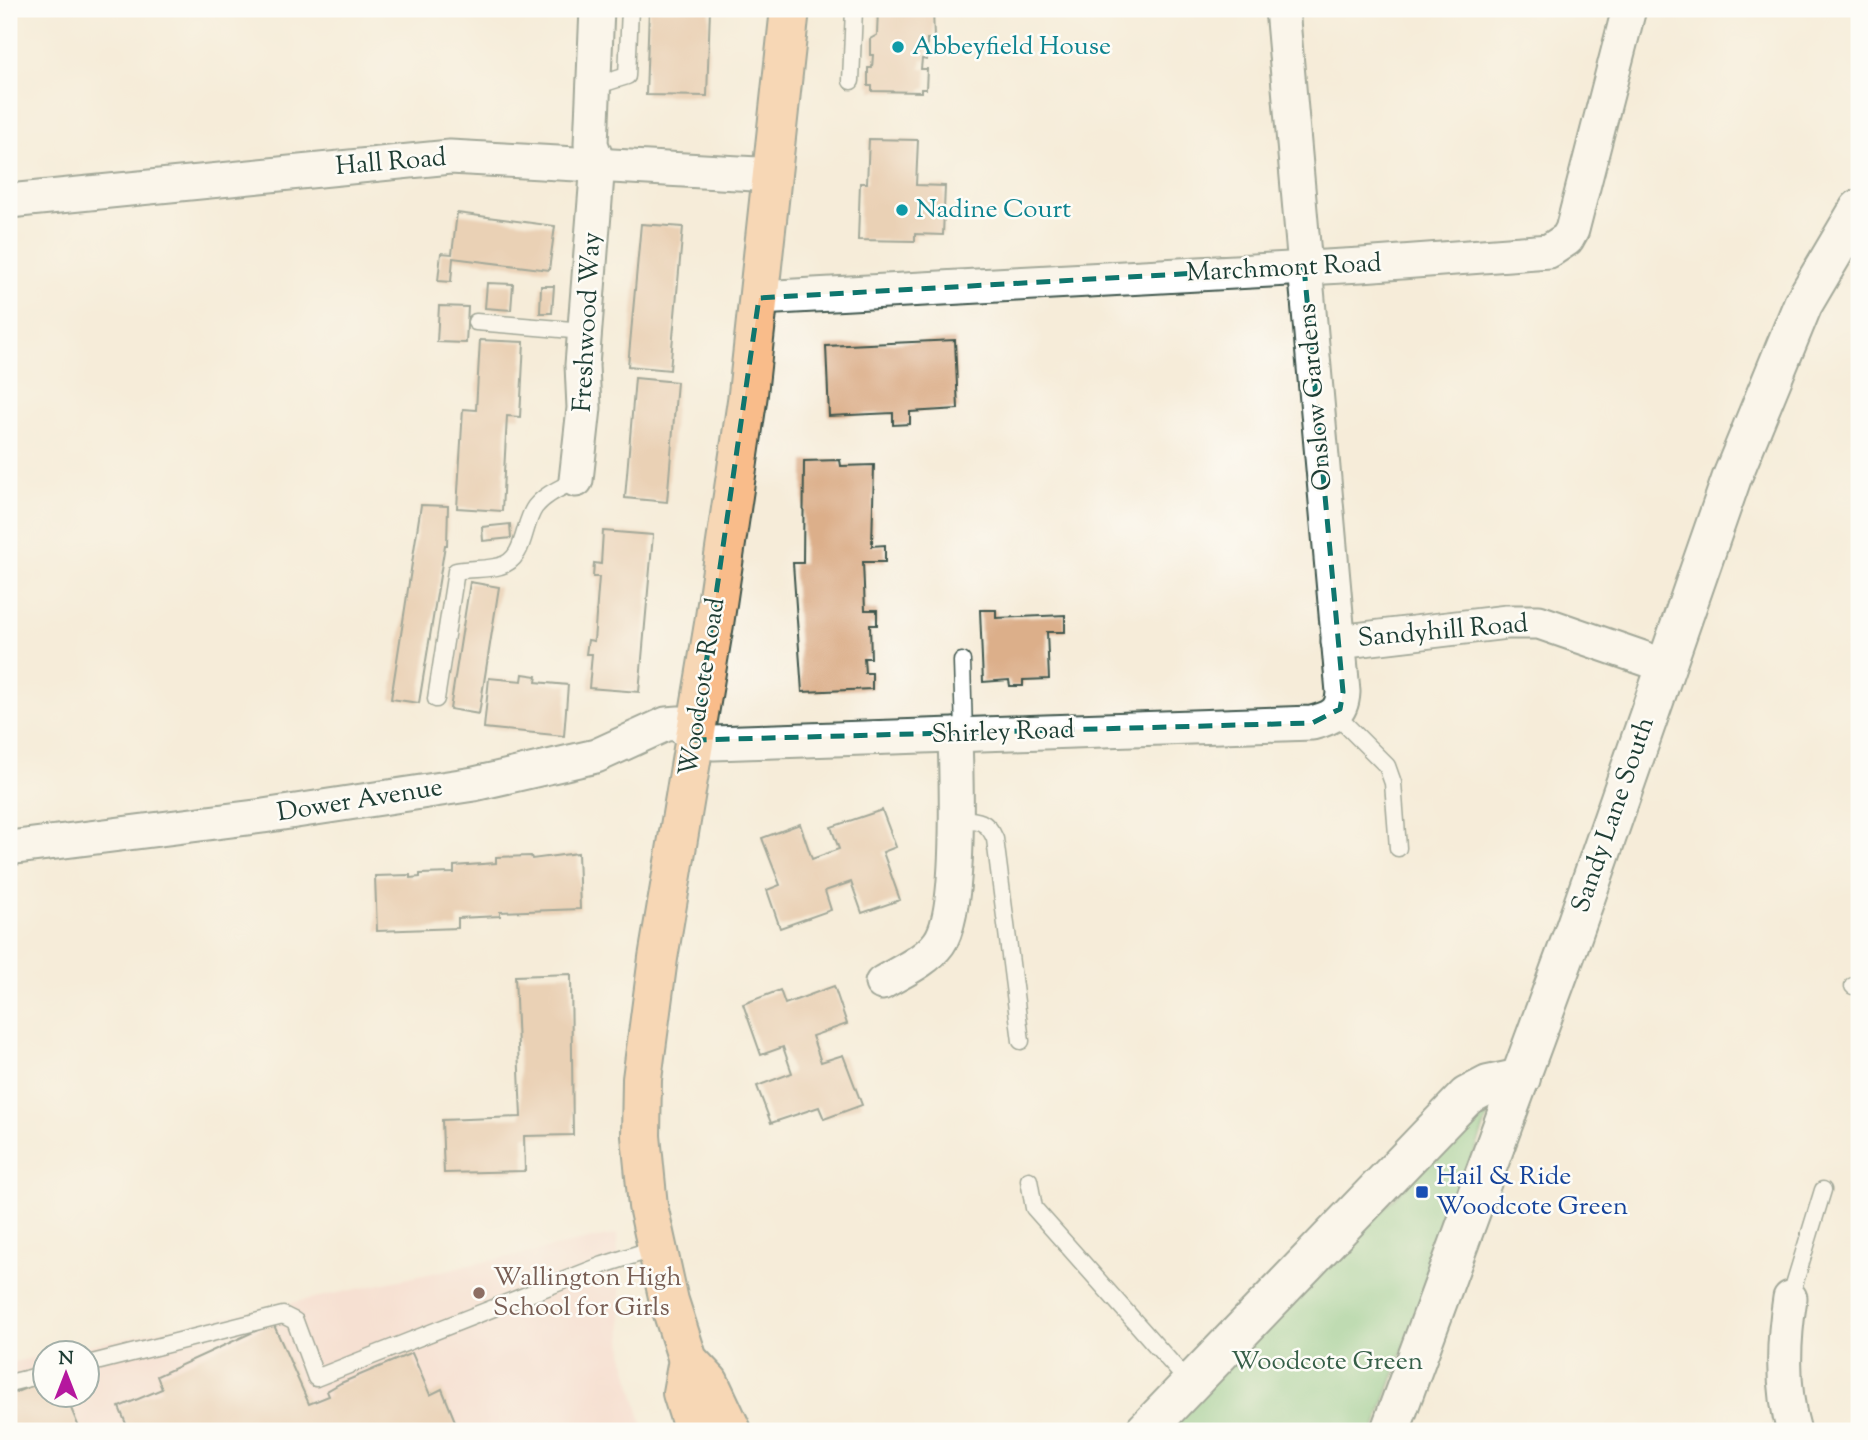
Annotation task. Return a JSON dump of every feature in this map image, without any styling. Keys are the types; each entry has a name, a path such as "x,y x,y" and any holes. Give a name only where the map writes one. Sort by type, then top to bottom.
{"main road":[{"name":"Woodcote Road","path":"732,1431 709,1382 688,1360 656,1248 643,1160 643,1068 735,489 774,175 789,9"},
{"name":"Woodcote Road","path":"688,1360 681,1393 694,1431"}],"street":[{"name":"Freshwood Way","path":"576,480 584,408 582,365 598,163 591,144 597,9"},
{"name":"Onslow Gardens","path":"1282,9 1343,692 1343,703 1324,719"},
{"name":"Marchmont Road","path":"759,298 1531,254 1560,246 1572,230 1629,9"},
{"name":"Hall Road","path":"9,201 450,157 598,163 774,175"},
{"name":"Sandy Lane South","path":"1390,1431 1521,1078 1732,477 1786,340 1818,275 1859,209"},
{"name":"Sandyhill Road","path":"1338,642 1507,622 1539,622 1666,666"},
{"name":"Shirley Road","path":"695,740 714,743 959,735 1324,719"},
{"name":"Dower Avenue","path":"9,848 263,816 474,784 596,756 666,724 679,723 695,740"},
{"path":"882,983 929,955 948,926 958,819 959,735"},
{"path":"1145,1431 1467,1096 1488,1085 1521,1078"},
{"path":"1790,1298 1784,1350 1786,1386 1794,1431"}],"lane":[{"path":"595,86 627,76 630,9"},
{"path":"851,81 853,9"},
{"path":"476,322 584,331"},
{"path":"436,698 456,571 500,566 511,560 519,550 536,506 547,495 576,480"},
{"path":"959,735 962,662"},
{"path":"1324,719 1387,766 1393,783 1398,848"},
{"path":"958,819 981,820 989,825 995,839 1021,1041"},
{"path":"1029,1180 1034,1208 1191,1385"},
{"path":"1790,1298 1823,1190"},
{"path":"102,1360 283,1315 295,1321 316,1378 603,1265 656,1248"},
{"path":"9,1383 32,1377"}],"highlighted area":[{"path":"1304,267 1343,692 1340,709 1312,723 695,740 759,298"}],"shaded area":[{"name":"Wallington High School for Girls","path":"617,1234 623,1352 644,1431 9,1431 9,1363 32,1358 32,1408 102,1408 102,1343"}],"green space":[{"name":"Woodcote Green","path":"1482,1108 1489,1113 1374,1431 1165,1431"}],"building":[{"path":"649,9 710,9 707,96 646,95"},
{"name":"Abbeyfield House","path":"878,9 933,9 934,39 927,39 927,60 922,59 921,69 927,69 926,89 921,89 921,92 872,91 872,86 868,86 868,68 872,68 873,55 870,55 870,39 877,35"},
{"name":"Nadine Court","path":"869,139 918,140 916,185 945,186 943,235 915,234 915,241 858,240 860,183 867,183"},
{"path":"457,213 555,226 549,270 453,258 451,282 438,281 441,253 452,254"},
{"path":"641,224 683,227 670,370 628,366"},
{"path":"487,283 513,284 511,310 485,308"},
{"path":"541,286 554,286 552,313 540,313"},
{"path":"439,306 468,307 466,343 437,342"},
{"path":"480,340 524,342 520,417 507,416 502,511 457,508 463,409 476,410"},
{"path":"955,340 958,409 910,412 910,424 893,425 893,413 829,416 826,346"},
{"path":"635,378 677,382 667,502 625,498"},
{"path":"840,460 841,466 874,465 872,546 885,545 885,562 863,562 865,610 877,610 877,625 870,625 871,658 864,658 865,673 872,673 872,689 802,692 793,563 803,563 804,461"},
{"path":"421,505 448,506 447,545 419,703 391,699"},
{"path":"510,524 511,538 483,541 482,527"},
{"path":"603,531 653,535 639,692 589,688 592,654 586,654 588,640 594,641 599,577 593,577 594,563 601,564"},
{"path":"470,582 499,587 479,714 450,709"},
{"path":"980,610 996,610 996,618 1065,615 1065,632 1047,632 1049,679 1023,680 1023,686 1010,686 1009,680 983,682"},
{"path":"523,674 537,676 536,682 568,685 564,736 484,728 489,678 522,681"},
{"path":"882,810 896,847 883,852 900,900 862,913 851,882 825,891 831,910 780,928 767,890 780,885 762,838 800,824 812,859 839,849 831,827"},
{"path":"578,853 580,909 500,912 500,916 458,918 458,928 377,931 375,876 420,877 420,874 454,873 454,866 496,863 496,857 531,856 532,859"},
{"path":"571,974 573,1135 524,1136 525,1171 444,1173 442,1120 521,1117 515,976"},
{"path":"834,986 847,1024 812,1036 821,1062 843,1055 862,1105 824,1119 819,1107 771,1123 757,1086 792,1073 783,1047 761,1055 743,1004 780,990 785,1004"},
{"path":"273,1323 309,1404 329,1396 327,1391 341,1383 412,1353 430,1395 442,1389 459,1431 129,1431 119,1407 162,1389 157,1376"},
{"path":"32,1386 32,1408 71,1408 78,1425 72,1428 73,1431 9,1431 9,1395"}],"place":[{"name":"Abbeyfield House","path":"898,47"},
{"name":"Nadine Court","path":"902,210"},
{"name":"Hail & Ride Woodcote Green","path":"1422,1192"},
{"name":"Wallington High School for Girls","path":"479,1293"}]}
